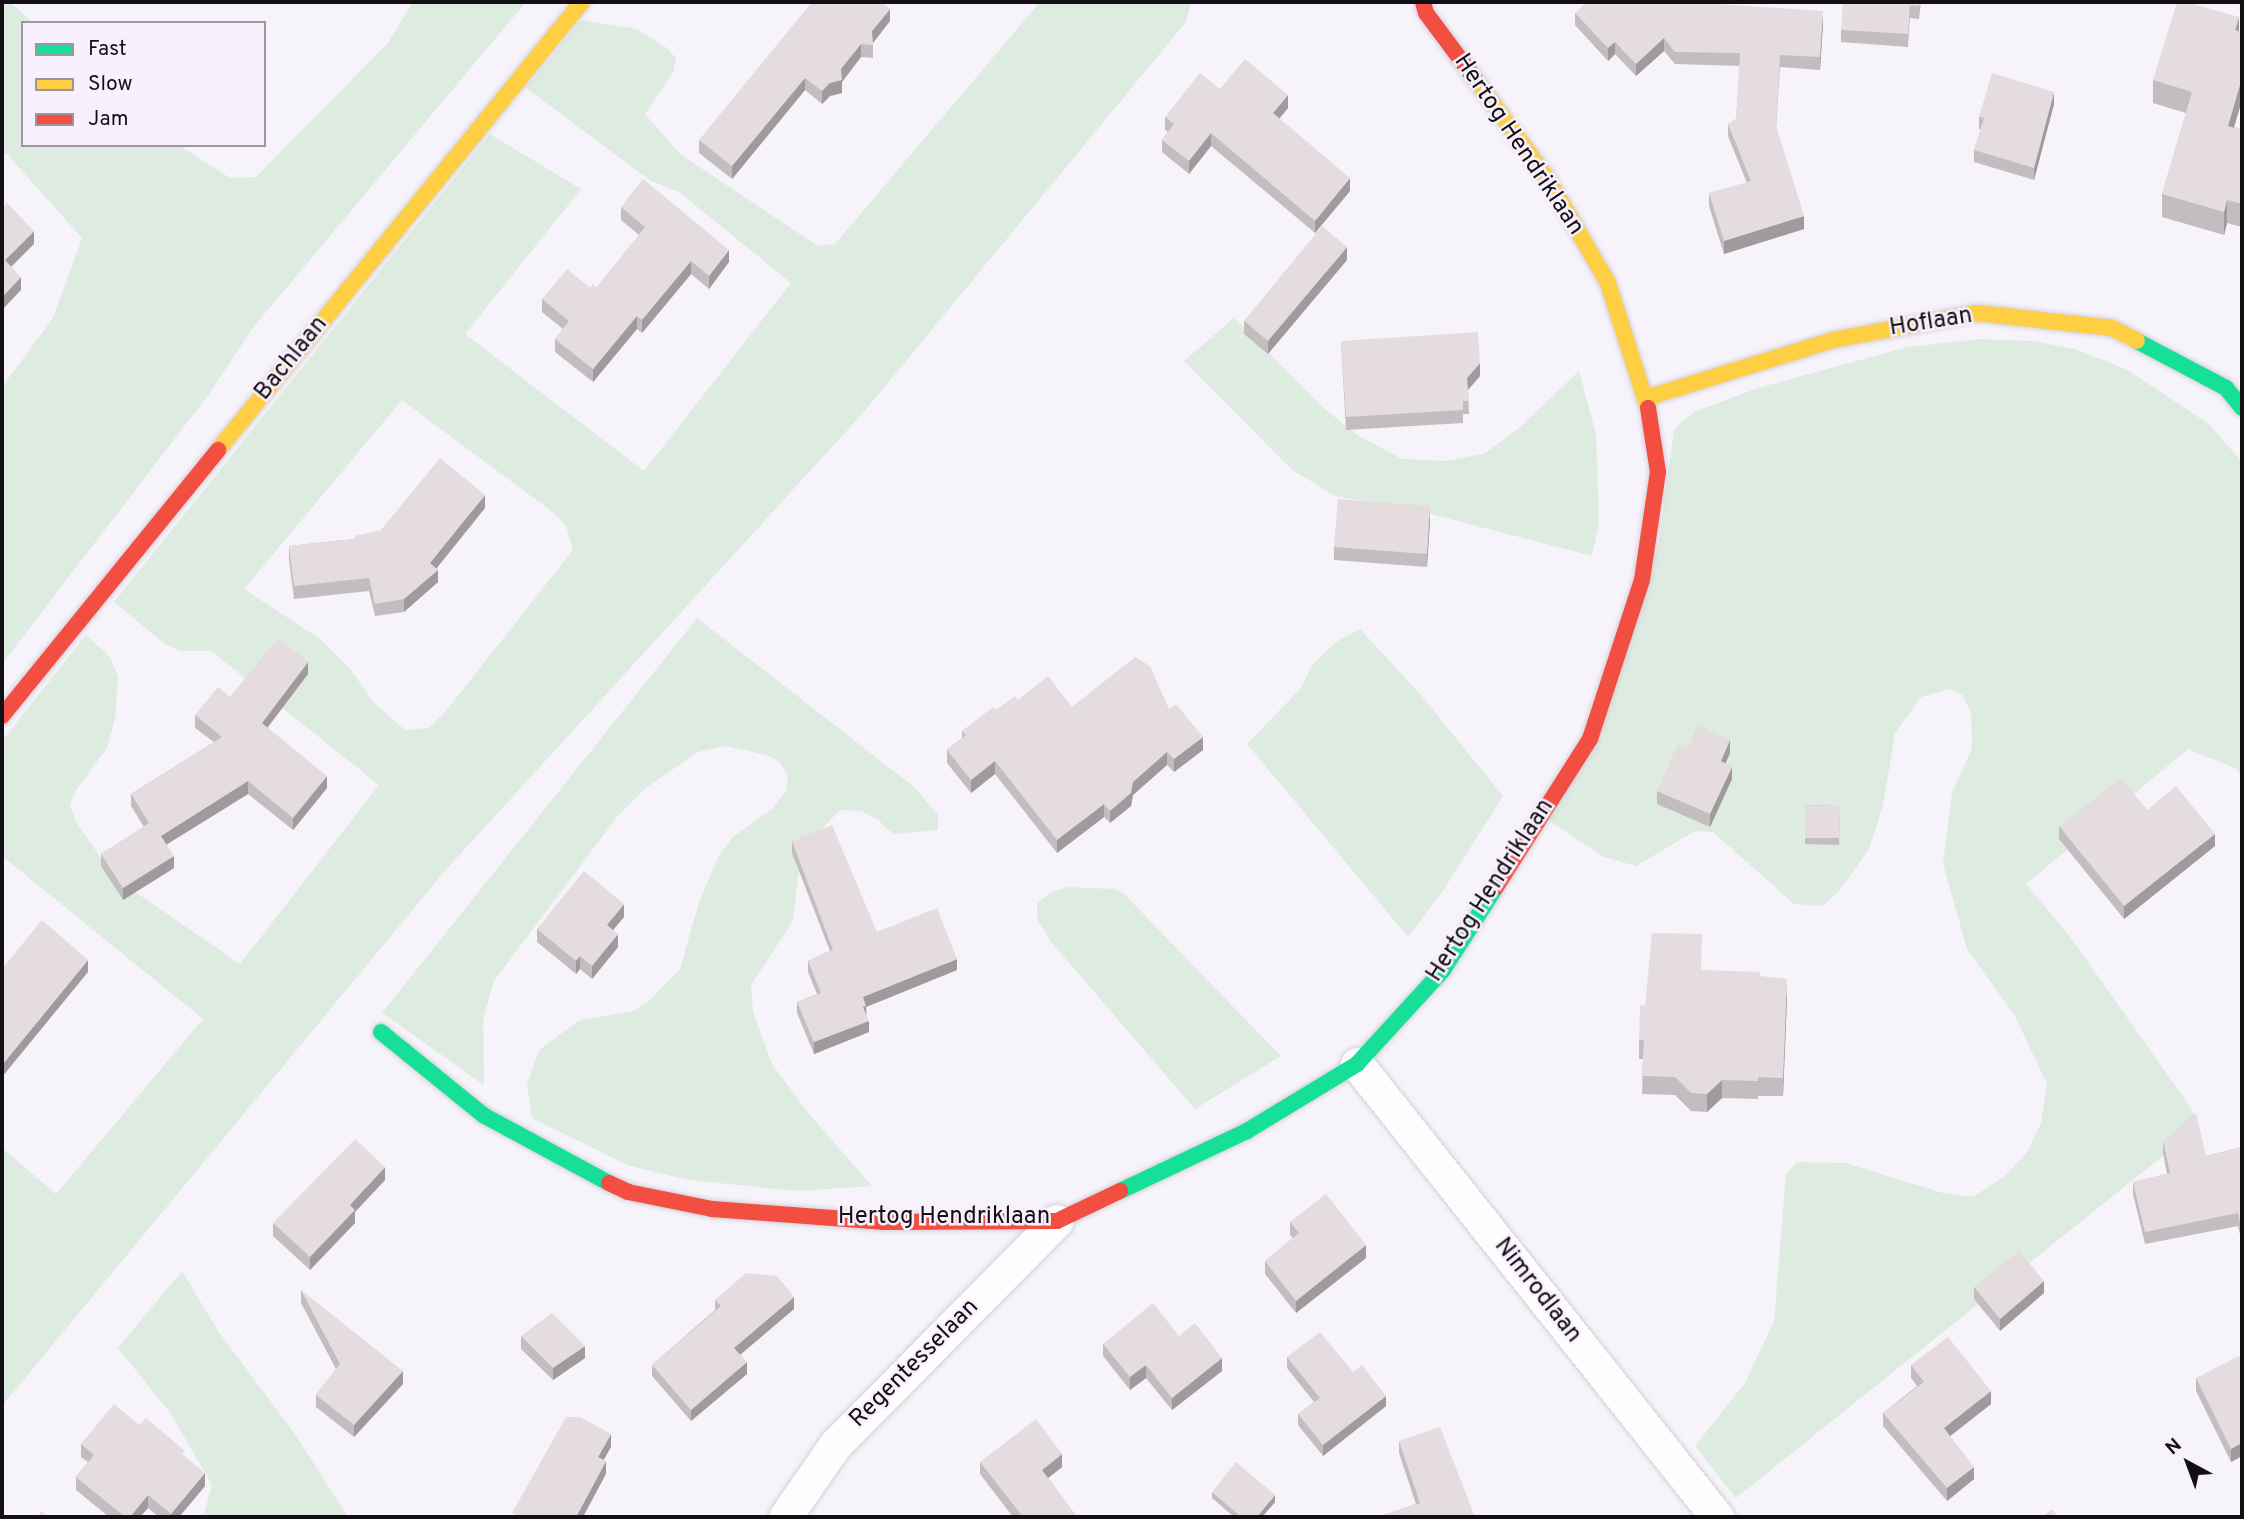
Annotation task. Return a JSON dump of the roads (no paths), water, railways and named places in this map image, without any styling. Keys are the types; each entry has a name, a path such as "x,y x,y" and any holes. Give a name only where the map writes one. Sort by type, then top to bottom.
{"street":[{"name":"Bachlaan","path":"2,716 582,2"},
{"name":"Hertog Hendriklaan","path":"382,1032 483,1115 560,1159 628,1192 712,1209 883,1222 1057,1221 1247,1131 1357,1064 1443,970 1590,739 1642,580 1658,472 1646,398 1608,284 1547,178 1426,13 1423,2"},
{"name":"Hoflaan","path":"1646,398 1833,340 1977,313 2112,328 2226,388 2242,408"},
{"name":"Nimrodlaan","path":"1357,1064 1717,1517"},
{"name":"Regentesselaan","path":"785,1517 835,1445 1057,1221"}]}
